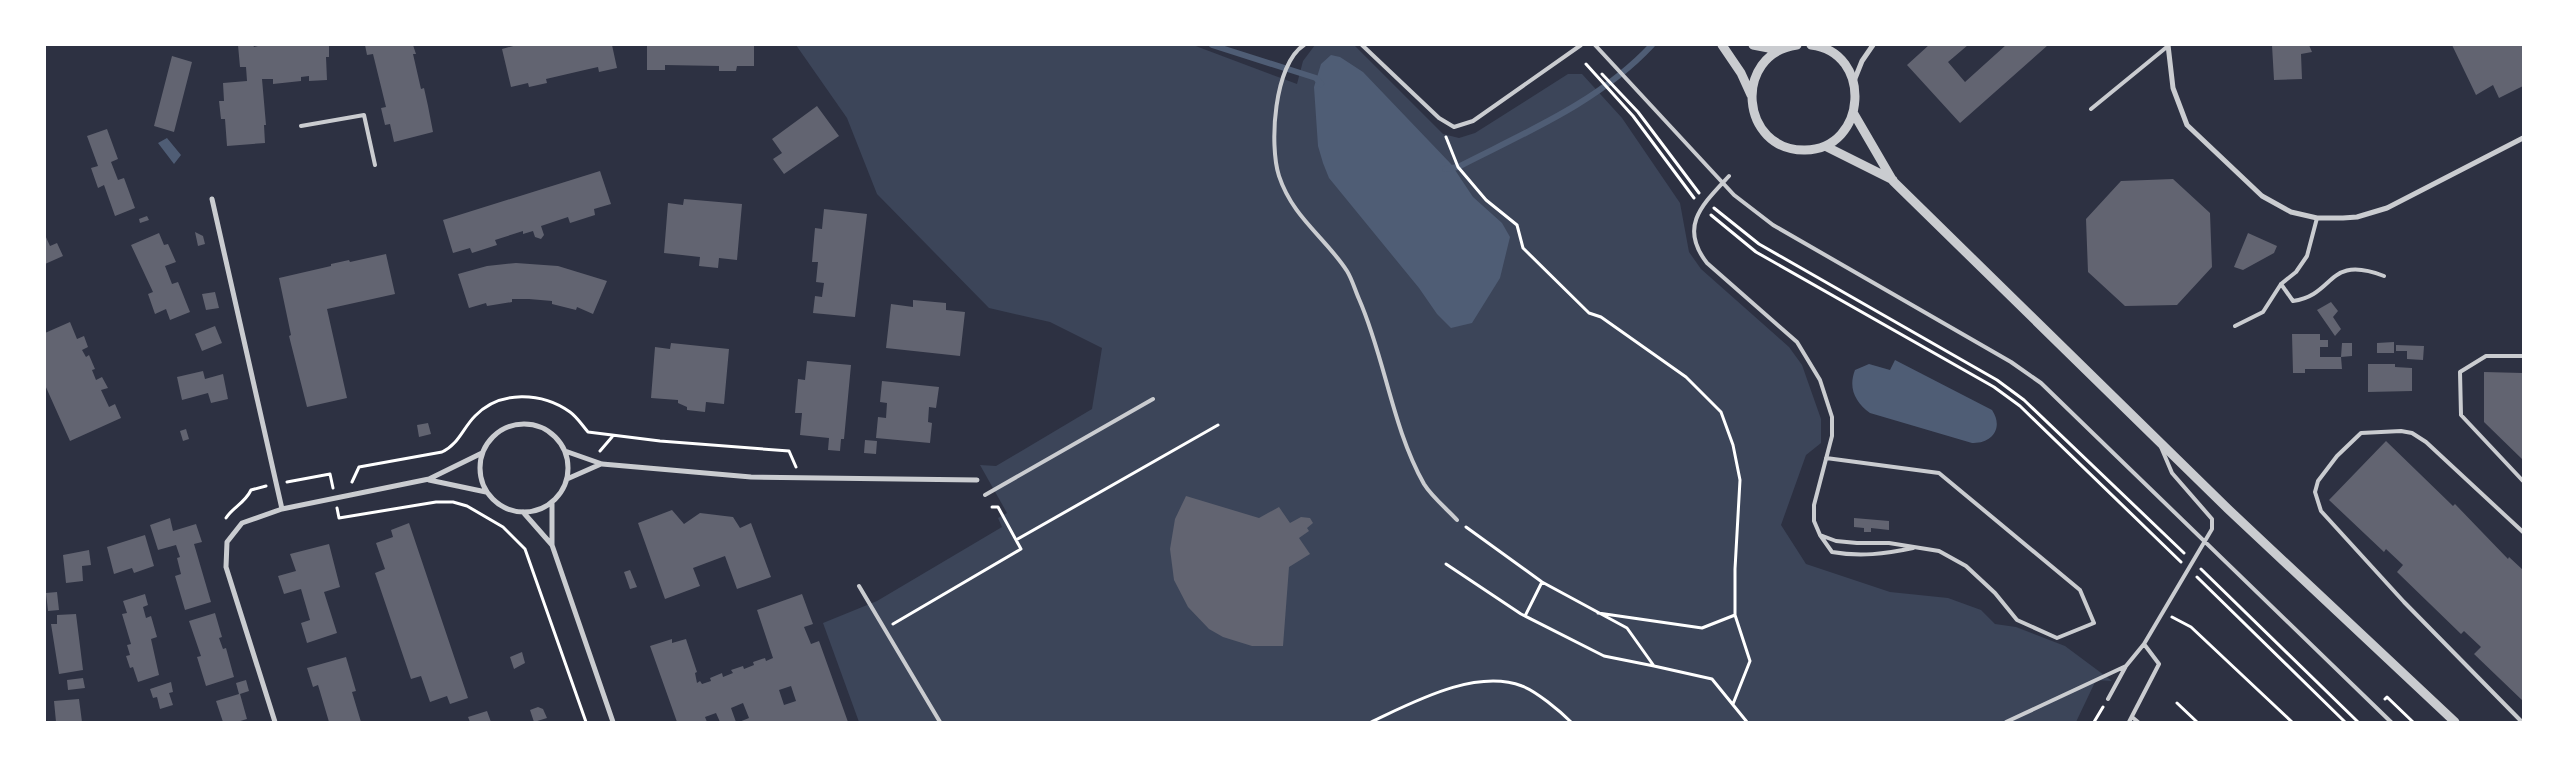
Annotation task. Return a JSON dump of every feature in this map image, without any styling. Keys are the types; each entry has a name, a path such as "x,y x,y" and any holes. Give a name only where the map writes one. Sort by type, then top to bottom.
{"street":[{"path":"1722,45 1741,73 1751,95 1753,112 1761,127 1772,140 1797,150 1826,146 1848,127 1854,114 1856,98 1854,81 1846,65 1833,53 1811,45"},
{"path":"1754,45 1779,50"},
{"path":"1751,95 1755,77 1765,61 1779,50 1798,45"},
{"path":"1817,46 1822,45"},
{"path":"1854,81 1862,61 1873,45"},
{"path":"2168,46 2172,88 2187,125 2262,196 2291,212 2317,218 2357,217 2387,208 2523,138"},
{"path":"1854,114 1893,180 2228,509 2455,722"},
{"path":"1826,146 1893,180"},
{"path":"212,199 282,509"},
{"path":"529,423 551,432 565,451 569,464 568,479 562,492 552,503 538,510 523,512 508,510 486,492 479,466 487,442 500,430 517,424 529,423"},
{"path":"565,451 602,464 751,477 977,480"},
{"path":"275,722 226,568 225,554 227,542 242,523 282,509 429,480 482,453"},
{"path":"568,479 602,464"},
{"path":"429,480 486,492"},
{"path":"552,503 552,545 613,722"},
{"path":"523,512 552,545"}],"lane":[{"path":"1304,45 1289,59 1281,85 1275,133 1279,176 1296,211 1346,271 1367,318 1400,428 1425,485 1457,520"},
{"path":"1362,45 1439,118 1454,127 1473,121 1582,45"},
{"path":"1595,45 1734,195 1773,225 2011,362 2041,384 2391,722"},
{"path":"2091,109 2168,46"},
{"path":"301,126 359,114 364,115 375,165"},
{"path":"1729,176 1701,207 1694,223 1693,238 1699,253 1707,263 1797,342 1814,366 1832,417 1832,436 1814,505 1814,521 1820,535 1832,552 1854,556 1890,553 1914,548"},
{"path":"2235,326 2263,312 2282,284 2296,272 2307,256 2317,218"},
{"path":"2282,284 2293,301 2301,300 2344,270 2364,268 2384,276"},
{"path":"2523,356 2486,356 2460,372 2461,414 2523,481"},
{"path":"985,495 1153,399"},
{"path":"2522,722 2327,519 2316,502 2315,492 2318,481 2337,456 2361,433 2412,433 2426,442 2523,532"},
{"path":"2108,698 2126,666 2144,644 2212,529 2212,519 2172,473 2157,438"},
{"path":"1820,535 1836,541 1889,543 1939,551 1966,566 1995,593 2017,620 2057,638 2094,622 2080,590 1939,473 1826,458"},
{"path":"859,586 940,722"},
{"path":"2129,722 2159,664 2144,644"},
{"path":"2006,722 2126,666"},
{"path":"2132,717 2138,722"}],"path":[{"path":"1586,64 1633,116 1701,207 1756,252 1994,386 2020,406 2181,562"},
{"path":"1598,69 1638,112 1697,191"},
{"path":"1439,118 1458,167 1486,200 1517,226 1523,248 1588,313 1601,317 1686,376 1721,412 1733,445 1740,480 1735,569 1735,615 1750,661 1733,704"},
{"path":"1712,207 1759,244 1998,380 2024,400 2188,557"},
{"path":"1016,540 1218,425"},
{"path":"596,462 599,453 613,436"},
{"path":"226,518 232,508 247,499 251,490 330,474 340,518 436,502 452,502 467,506 503,528 525,549 586,722"},
{"path":"884,629 1021,549 998,507 992,507"},
{"path":"1457,520 1542,582 1627,628 1654,666"},
{"path":"1446,564 1525,616 1604,656 1712,679 1747,722"},
{"path":"2196,565 2358,722"},
{"path":"2193,574 2345,722"},
{"path":"1525,616 1542,582"},
{"path":"2174,608 2170,616 2191,627 2292,722"},
{"path":"1598,613 1702,628 1735,615"},
{"path":"1371,722 1450,688 1477,682 1501,682 1522,686 1571,722"},
{"path":"2385,699 2387,697 2413,722"},
{"path":"2178,702 2197,722"}],"shaded area":[{"path":"796,45 1193,45 1297,84 1303,61 1315,45 1354,45 1443,134 1459,138 1475,133 1568,74 1582,74 1622,118 1680,203 1689,252 1701,269 1789,347 1802,365 1821,419 1821,443 1806,455 1781,525 1806,564 1890,592 1948,598 1981,610 1995,624 2016,627 2065,646 2112,681 2096,680 2076,722 859,722 823,623 877,601 1002,527 998,518 1007,513 980,465 996,466 1092,409 1102,348 1050,322 989,308 877,194 847,118"},
{"path":"1331,55 1340,57 1363,72 1451,164 1473,197 1502,223 1510,237 1500,278 1472,323 1451,328 1437,314 1419,288 1329,178 1318,146 1314,87 1321,64"},
{"path":"167,138 181,155 174,164 158,143"},
{"path":"1895,360 1992,410 1997,423 1994,434 1985,441 1972,443 1870,413 1860,404 1854,394 1852,383 1855,370 1869,364 1890,370"}],"building":[{"path":"238,45 253,45 254,47 262,45 329,45 329,57 326,57 327,80 309,81 309,76 301,77 301,81 273,84 273,79 262,79 266,125 264,125 265,143 227,146 225,119 221,119 219,101 224,101 223,83 247,81 246,67 240,67"},
{"path":"365,45 413,45 416,54 413,54 421,89 424,88 433,132 394,142 390,124 385,125 381,108 386,107 373,54 367,55"},
{"path":"517,45 612,45 617,68 599,72 598,67 546,79 547,83 529,87 528,83 511,87 502,49"},
{"path":"647,45 754,45 754,66 737,66 736,71 719,71 719,66 665,65 665,70 647,70"},
{"path":"1929,45 1968,45 1948,62 1965,82 2006,45 2048,45 1960,123 1907,65"},
{"path":"2272,45 2309,45 2312,52 2301,54 2302,79 2274,80"},
{"path":"2452,45 2523,45 2523,86 2499,98 2493,85 2476,95"},
{"path":"172,56 192,62 174,132 154,126"},
{"path":"817,106 839,136 784,174 773,159 782,153 772,139"},
{"path":"107,129 118,159 111,162 118,180 124,178 135,208 115,216 104,185 98,188 91,168 98,166 87,136"},
{"path":"600,171 611,204 594,209 595,215 570,223 568,217 541,226 544,235 541,239 535,237 533,231 523,234 523,231 495,240 497,245 472,253 470,248 453,253 443,220"},
{"path":"2173,179 2210,213 2212,267 2177,305 2125,306 2088,272 2086,219 2121,181"},
{"path":"684,199 742,204 737,260 719,258 718,268 699,266 700,257 664,253 668,203 683,205"},
{"path":"824,209 867,214 855,317 813,313 815,296 822,297 824,283 816,282 818,262 812,262 815,228 822,229"},
{"path":"147,216 149,220 140,223 139,219"},
{"path":"195,232 203,236 205,244 198,246"},
{"path":"159,233 164,245 168,244 176,262 165,266 172,284 178,282 190,312 170,320 166,309 155,314 148,294 153,292 131,245"},
{"path":"2248,233 2277,246 2274,253 2243,270 2234,267"},
{"path":"45,235 50,246 57,243 63,256 45,264"},
{"path":"386,254 395,294 327,309 347,398 307,407 289,336 291,335 279,278 331,266 331,264"},
{"path":"516,263 558,266 607,281 593,314 577,307 576,310 552,304 552,301 529,299 512,299 512,302 487,306 486,303 469,308 458,274 487,266"},
{"path":"215,292 219,308 206,310 202,294"},
{"path":"913,300 946,303 946,310 965,312 960,356 886,348 891,304 913,307"},
{"path":"2331,302 2338,311 2333,317 2341,329 2335,336 2317,310"},
{"path":"70,322 77,339 84,336 88,347 82,350 86,357 89,355 95,369 92,370 96,380 102,377 108,388 101,390 109,407 115,404 121,418 70,441 45,385 45,333"},
{"path":"215,326 222,343 202,351 195,334"},
{"path":"2292,334 2320,334 2320,340 2328,340 2328,347 2320,347 2320,357 2341,357 2342,369 2305,369 2305,373 2293,373"},
{"path":"2394,342 2394,353 2377,353 2377,343"},
{"path":"671,343 729,349 724,404 706,402 705,412 687,410 687,407 678,403 678,400 651,398 655,347 670,349"},
{"path":"2342,343 2352,343 2352,356 2341,357"},
{"path":"2396,345 2424,346 2423,360 2407,359 2407,351 2396,351"},
{"path":"807,361 851,365 844,439 841,439 840,451 828,450 829,438 800,435 802,413 795,413 798,379 805,380"},
{"path":"2368,364 2395,364 2395,367 2412,368 2412,391 2368,392"},
{"path":"203,371 205,379 223,374 228,399 211,403 208,393 182,400 177,377"},
{"path":"2484,372 2523,373 2523,460 2484,422"},
{"path":"882,381 939,387 936,408 929,407 928,422 932,423 930,443 876,438 878,417 886,418 887,403 880,402"},
{"path":"428,423 431,434 419,437 417,425"},
{"path":"186,429 189,439 183,441 180,431"},
{"path":"865,440 877,441 876,454 864,453"},
{"path":"2386,441 2453,506 2455,504 2508,559 2509,557 2523,570 2523,701 2474,654 2481,647 2464,631 2461,634 2397,572 2403,565 2386,549 2384,552 2329,500"},
{"path":"1186,496 1259,518 1279,507 1290,523 1301,517 1310,518 1313,523 1307,528 1309,531 1299,538 1310,554 1289,567 1283,646 1252,646 1223,637 1209,629 1188,607 1174,580 1170,549 1175,519"},
{"path":"672,510 684,524 700,513 733,517 740,528 751,523 771,577 737,589 725,556 693,568 700,586 665,599 638,523"},
{"path":"170,518 173,531 196,524 202,542 194,544 211,602 185,610 175,576 181,574 177,558 180,557 176,545 158,550 150,525"},
{"path":"1854,518 1889,521 1889,530 1871,528 1871,532 1864,532 1864,528 1854,527"},
{"path":"409,523 468,698 450,704 447,696 430,702 421,676 411,679 375,573 385,569 376,543 393,537 391,530"},
{"path":"145,535 154,566 134,573 132,568 114,574 107,547"},
{"path":"329,544 340,587 324,592 337,633 307,643 301,623 310,620 301,589 284,594 278,576 296,571 290,554"},
{"path":"89,550 91,565 82,566 83,581 66,583 63,555"},
{"path":"630,570 637,587 630,589 624,572"},
{"path":"57,592 59,610 48,611 46,593"},
{"path":"145,594 148,605 143,607 146,618 151,616 157,637 151,639 159,675 138,682 133,667 130,668 126,656 130,655 127,645 131,644 122,614 127,613 123,601"},
{"path":"802,594 813,624 804,627 811,644 819,641 848,722 739,722 749,718 743,703 731,708 736,722 720,722 716,713 705,717 707,722 677,722 650,646 672,639 672,643 686,639 697,672 695,673 697,683 700,681 702,684 711,681 710,678 722,673 723,677 733,673 731,670 743,666 744,669 754,665 753,662 765,658 766,661 773,658 757,610","holes":["791,686 796,701 784,705 779,690"]},
{"path":"215,613 222,637 219,638 223,649 226,648 234,677 206,686 197,657 201,656 189,621"},
{"path":"76,614 83,670 59,674 51,624 57,624 57,615"},
{"path":"522,652 525,663 514,669 510,657"},
{"path":"346,657 356,691 352,692 361,722 329,722 318,685 313,687 307,668"},
{"path":"83,678 85,688 68,690 67,680"},
{"path":"246,680 249,691 240,694 247,719 237,722 223,722 216,701 239,694 236,683"},
{"path":"171,682 173,692 169,693 173,705 160,709 157,697 153,698 150,689"},
{"path":"79,699 82,722 56,722 54,701"},
{"path":"538,707 543,709 547,718 534,722 530,710"},
{"path":"487,711 491,722 470,722 468,717"}],"waterway":[{"path":"1212,45 1316,78 1321,84"},
{"path":"1445,169 1458,167 1561,114 1609,83 1652,45"}]}
